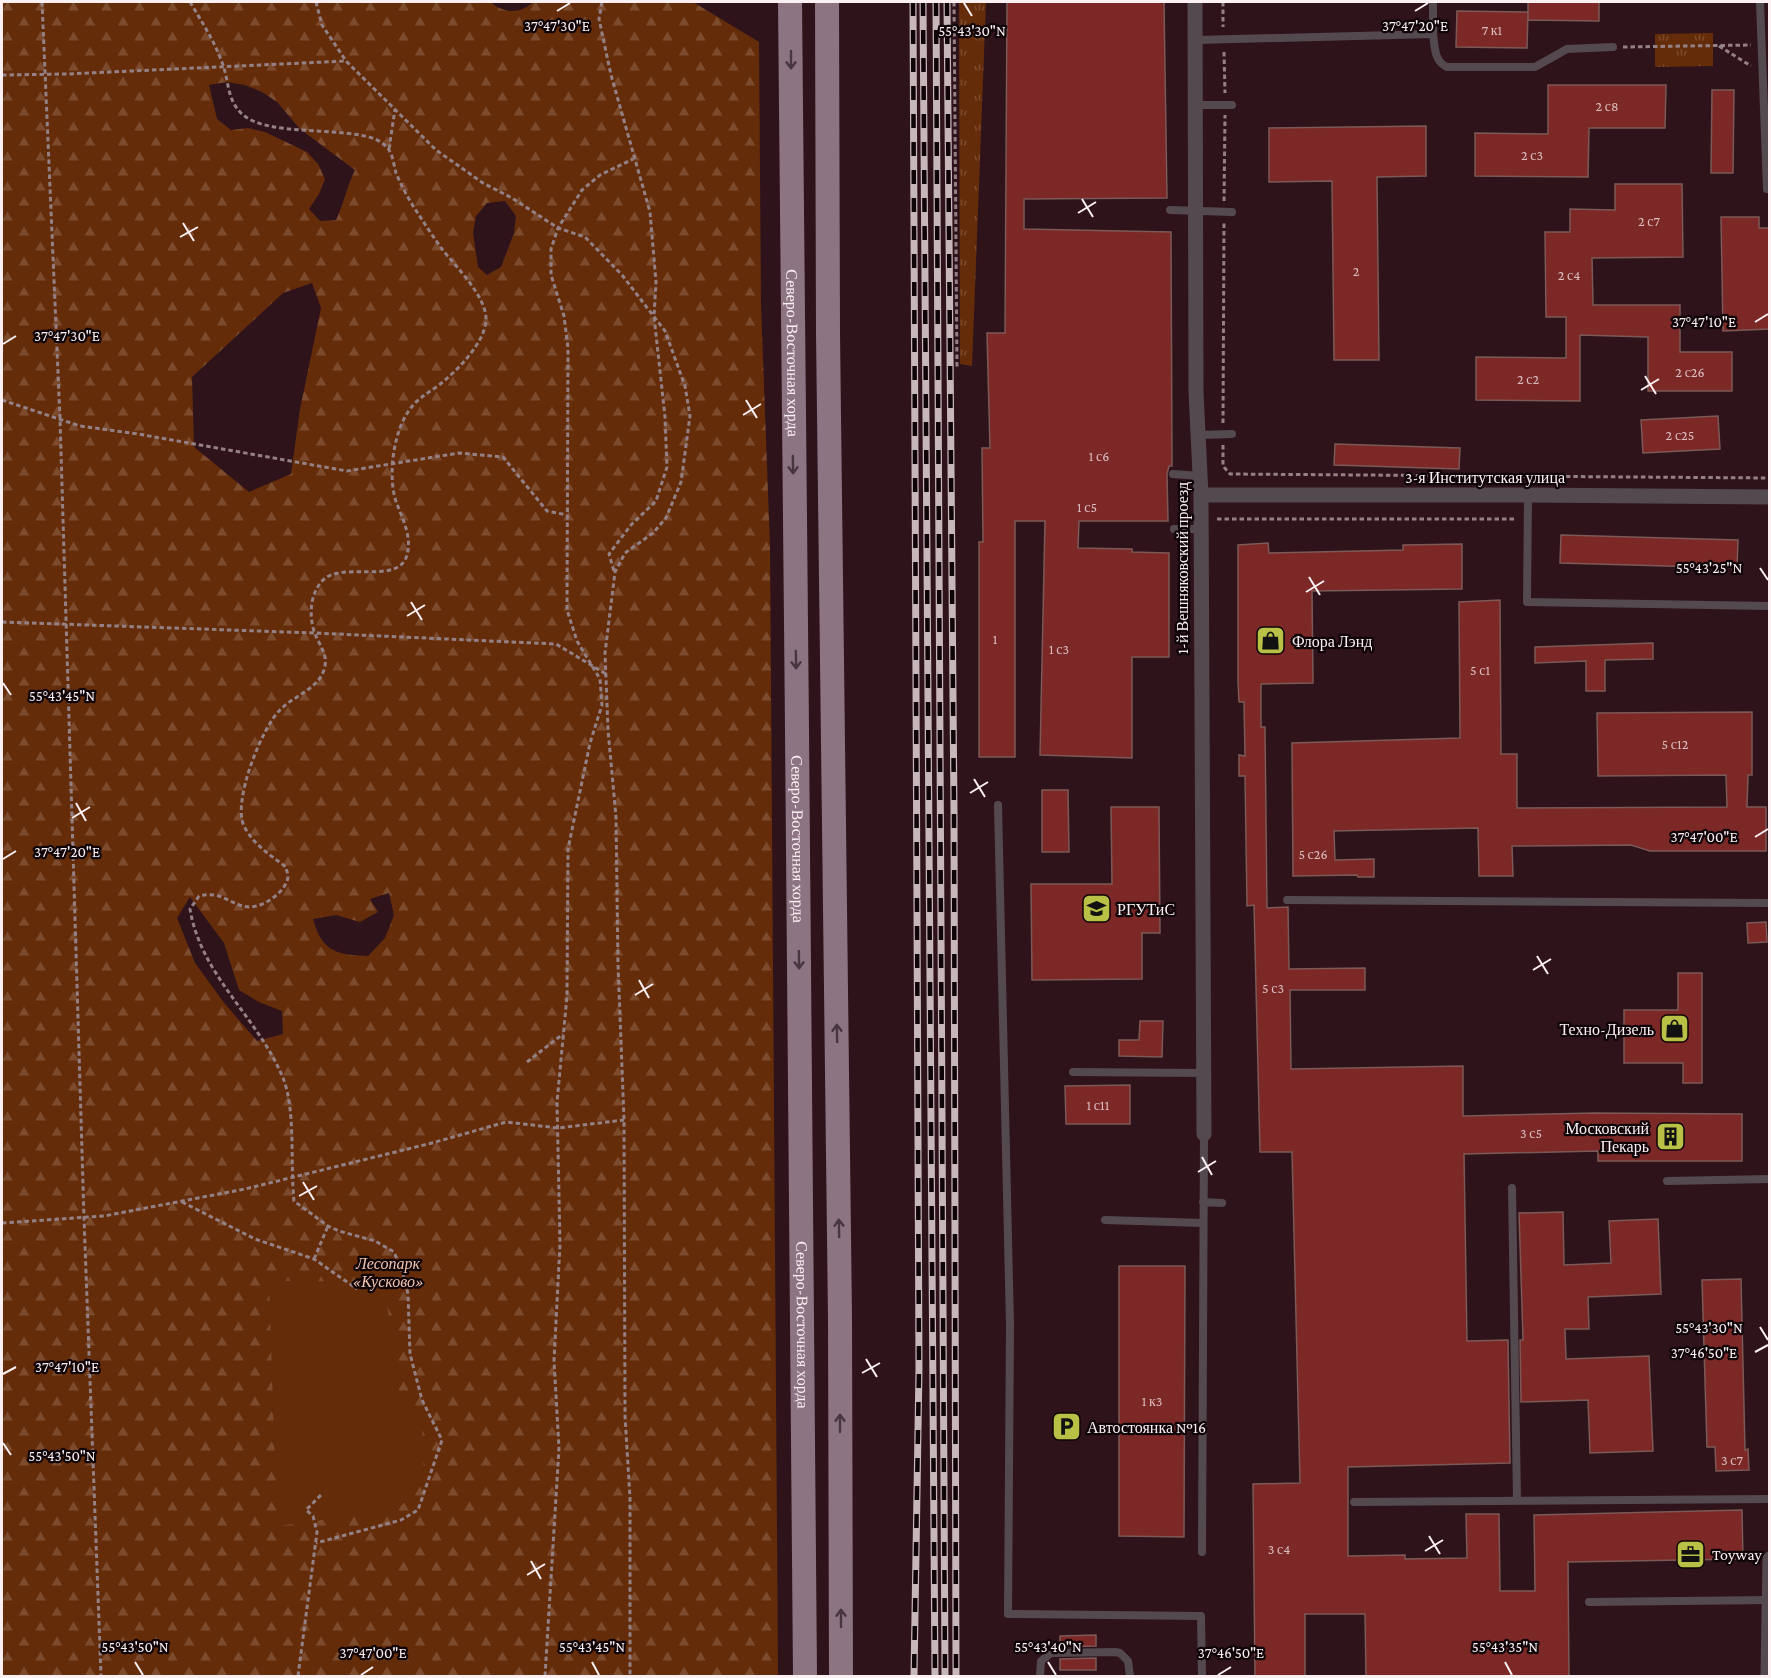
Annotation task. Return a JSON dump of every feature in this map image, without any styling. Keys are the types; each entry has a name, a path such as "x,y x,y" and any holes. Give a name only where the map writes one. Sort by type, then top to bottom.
{"main road":[{"name":"Северо-Восточная хорда","path":"790,2 805,1677"},
{"path":"827,2 828,332 840,1307 841,1677"}],"street":[{"name":"1-й Вешняковский проезд","path":"1196,2 1195,210 1201,495 1204,1134"},
{"name":"3-я Институтская улица","path":"1201,495 1770,497"},
{"path":"1768,1677 1770,1559"}],"lane":[{"path":"1433,2 1433,34 1437,58 1447,68 1535,67 1567,49 1613,47"},
{"path":"1760,2 1767,189 1770,189"},
{"path":"1196,40 1433,34"},
{"path":"1196,105 1229,105"},
{"path":"1170,210 1228,212"},
{"path":"1198,435 1232,434"},
{"path":"1173,474 1200,476"},
{"path":"1528,495 1527,602 1770,606"},
{"path":"1174,529 1201,524"},
{"path":"998,805 1010,1325 1008,1614 1201,1616 1202,1677"},
{"path":"1287,900 1770,903"},
{"path":"1073,1072 1203,1073"},
{"path":"1202,1552 1204,1134"},
{"path":"1668,1181 1770,1179"},
{"path":"1512,1188 1517,1500"},
{"path":"1203,1202 1221,1203"},
{"path":"1105,1220 1203,1223"},
{"path":"1354,1502 1770,1499"},
{"path":"1589,1602 1769,1600"},
{"path":"1040,1677 1041,1661 1051,1653 1115,1652 1128,1660 1130,1677"}],"path":[{"path":"42,2 60,419 84,1218 101,1677"},
{"path":"190,2 211,36 224,67 226,85 241,113 253,121 275,127 353,134 378,140 389,149"},
{"path":"316,2 322,25 346,61 436,150 483,183 512,198 558,228 585,237 622,275 665,331 685,386 690,416 681,482 666,518 653,533 626,553 615,572 605,653 608,730 616,817 618,964 624,1120 625,1416 630,1498 630,1677"},
{"path":"602,2 599,19 633,159 650,212 656,282 654,316 665,417 667,467 656,501 631,525 609,554 615,572"},
{"path":"954,2 957,369"},
{"path":"1718,45 1763,73"},
{"path":"1613,47 1762,45"},
{"path":"2,75 346,61"},
{"path":"1225,84 1229,105 1222,466 1230,474 1770,478"},
{"path":"316,1543 401,1520 418,1510 442,1440 422,1400 410,1354 408,1294 403,1273 394,1252 375,1241 339,1232 294,1201 291,1178 289,1098 282,1076 268,1050 210,966 193,927 190,909 199,896 210,893 249,907 268,902 280,892 288,877 286,867 257,844 242,823 243,796 248,772 268,725 280,710 312,686 323,672 326,656 315,633 311,609 314,592 326,578 336,572 372,573 399,567 407,557 409,537 404,518 396,502 391,478 395,440 407,413 420,397 438,387 460,367 480,339 486,319 480,298 416,212 397,175 389,149 394,109"},
{"path":"545,1677 559,1448 554,1361 560,1244 557,1102 567,996 568,849 590,743 602,705 600,680 577,641 567,610 568,348 564,316 551,275 550,249 558,228 582,190 600,175 633,159"},
{"path":"2,400 80,426 347,471 459,453 503,456 547,511 567,515"},
{"path":"1201,524 1527,519"},
{"path":"2,622 556,644 606,674"},
{"path":"527,1062 563,1034"},
{"path":"2,1223 104,1216 180,1201 291,1178 506,1122 558,1128 624,1120"},
{"path":"180,1201 255,1239 314,1259 357,1289"},
{"path":"314,1259 328,1226"},
{"path":"298,1677 317,1532 312,1516 306,1510 322,1494"}],"green space":[{"name":"Лесопарк «Кусково»","path":"2,2 491,2 501,9 512,11 523,9 533,2 693,2 759,42 761,306 770,546 778,1676 2,1676","holes":["227,82 245,85 262,92 277,102 300,129 355,170 336,220 320,221 309,209 325,179 318,164 307,152 265,132 248,128 231,130 217,119 209,85","505,201 516,216 514,233 501,267 487,275 478,267 473,233 476,216 487,203","312,283 321,308 300,409 291,474 249,492 194,447 192,377 283,293","389,893 394,915 385,938 368,956 339,953 332,950 321,939 313,919 336,915 360,922 378,912 370,899","190,897 224,943 239,990 259,1002 282,1011 283,1034 257,1041 225,1004 195,963 177,918"]},
{"path":"959,2 986,2 972,366 960,364"},
{"path":"1713,33 1713,66 1655,67 1655,34"},
{"path":"269,1281 384,1282 399,1390 422,1420 424,1481 397,1510 277,1526"}],"building":[{"path":"1007,2 1164,2 1167,198 1024,199 1024,229 1171,232 1172,466 1169,466 1167,474 1168,521 1079,521 1078,548 1132,549 1132,552 1169,553 1169,657 1132,657 1132,758 1040,755 1045,521 1015,521 1015,757 979,757 979,542 983,542 982,448 990,448 987,333 1005,333"},
{"path":"1528,2 1599,2 1599,21 1528,20"},
{"path":"1457,11 1528,12 1527,48 1456,47"},
{"path":"1548,85 1666,85 1665,128 1589,128 1588,177 1475,176 1475,133 1548,134"},
{"path":"1712,90 1734,90 1733,173 1711,173"},
{"path":"1426,126 1426,176 1377,177 1379,360 1334,360 1332,181 1269,182 1269,128"},
{"path":"1615,184 1682,184 1683,257 1592,258 1593,305 1680,305 1680,352 1732,352 1732,391 1648,391 1648,337 1580,335 1580,401 1476,400 1476,357 1566,358 1566,317 1546,317 1545,232 1570,232 1570,209 1615,210"},
{"path":"1721,217 1759,217 1759,228 1770,228 1770,329 1723,331"},
{"path":"1718,416 1720,449 1643,453 1641,420"},
{"path":"1335,444 1460,448 1459,469 1334,465"},
{"path":"1561,535 1738,540 1737,568 1560,563"},
{"path":"1268,543 1269,553 1403,550 1403,545 1462,544 1462,589 1312,591 1313,683 1261,684 1261,727 1265,727 1267,908 1288,907 1289,969 1365,968 1365,990 1290,990 1291,1069 1463,1066 1463,1116 1595,1113 1742,1114 1742,1161 1598,1161 1598,1151 1464,1154 1467,1341 1508,1340 1510,1463 1348,1467 1348,1556 1405,1555 1405,1559 1467,1558 1466,1514 1499,1514 1500,1591 1535,1591 1534,1515 1742,1510 1743,1559 1568,1562 1569,1677 1366,1677 1365,1614 1305,1614 1305,1677 1255,1677 1253,1484 1300,1483 1292,1152 1260,1152 1254,905 1247,906 1245,776 1239,776 1239,755 1245,756 1244,702 1239,702 1238,681 1238,545"},
{"path":"1500,600 1501,754 1517,754 1517,808 1727,807 1726,775 1598,776 1597,713 1752,712 1752,775 1748,775 1747,807 1766,807 1766,851 1650,851 1631,845 1512,846 1513,876 1479,876 1478,828 1334,831 1335,860 1374,859 1374,877 1293,876 1292,743 1460,738 1459,602"},
{"path":"1653,643 1653,659 1605,660 1605,691 1586,691 1586,661 1535,663 1535,647"},
{"path":"1042,790 1068,790 1069,852 1042,852"},
{"name":"РГУТиС","path":"1111,807 1159,807 1160,933 1142,933 1142,979 1032,980 1031,884 1112,884"},
{"path":"1766,922 1767,942 1748,943 1747,923"},
{"path":"1678,973 1702,973 1702,1083 1683,1083 1683,1063 1624,1063 1624,1010 1678,1010"},
{"path":"1140,1021 1163,1021 1162,1057 1119,1056 1119,1040 1139,1040"},
{"path":"1130,1085 1130,1124 1066,1124 1065,1086"},
{"path":"1563,1212 1564,1265 1611,1263 1609,1221 1658,1219 1661,1294 1588,1297 1589,1329 1565,1329 1566,1359 1649,1356 1653,1451 1590,1453 1588,1400 1521,1402 1520,1340 1523,1340 1519,1213"},
{"path":"1119,1266 1185,1266 1184,1537 1119,1536"},
{"path":"1741,1279 1745,1450 1748,1449 1749,1470 1716,1471 1715,1447 1707,1447 1702,1280"},
{"path":"1096,1635 1096,1646 1060,1647 1060,1636"},
{"path":"1096,1658 1096,1670 1060,1670 1060,1659"}],"railway":[{"path":"913,2 919,1369 914,1676"},
{"path":"923,2 935,1676"},
{"path":"936,2 945,1676"},
{"path":"947,2 954,813 956,1676"}],"place":[{"name":"Флора Лэнд","path":"1271,641"},
{"name":"РГУТиС","path":"1096,909"},
{"name":"Техно-Дизель","path":"1675,1029"},
{"name":"Московский Пекарь","path":"1670,1137"},
{"name":"Автостоянка №16","path":"1066,1427"},
{"name":"Toyway","path":"1691,1554"}]}
